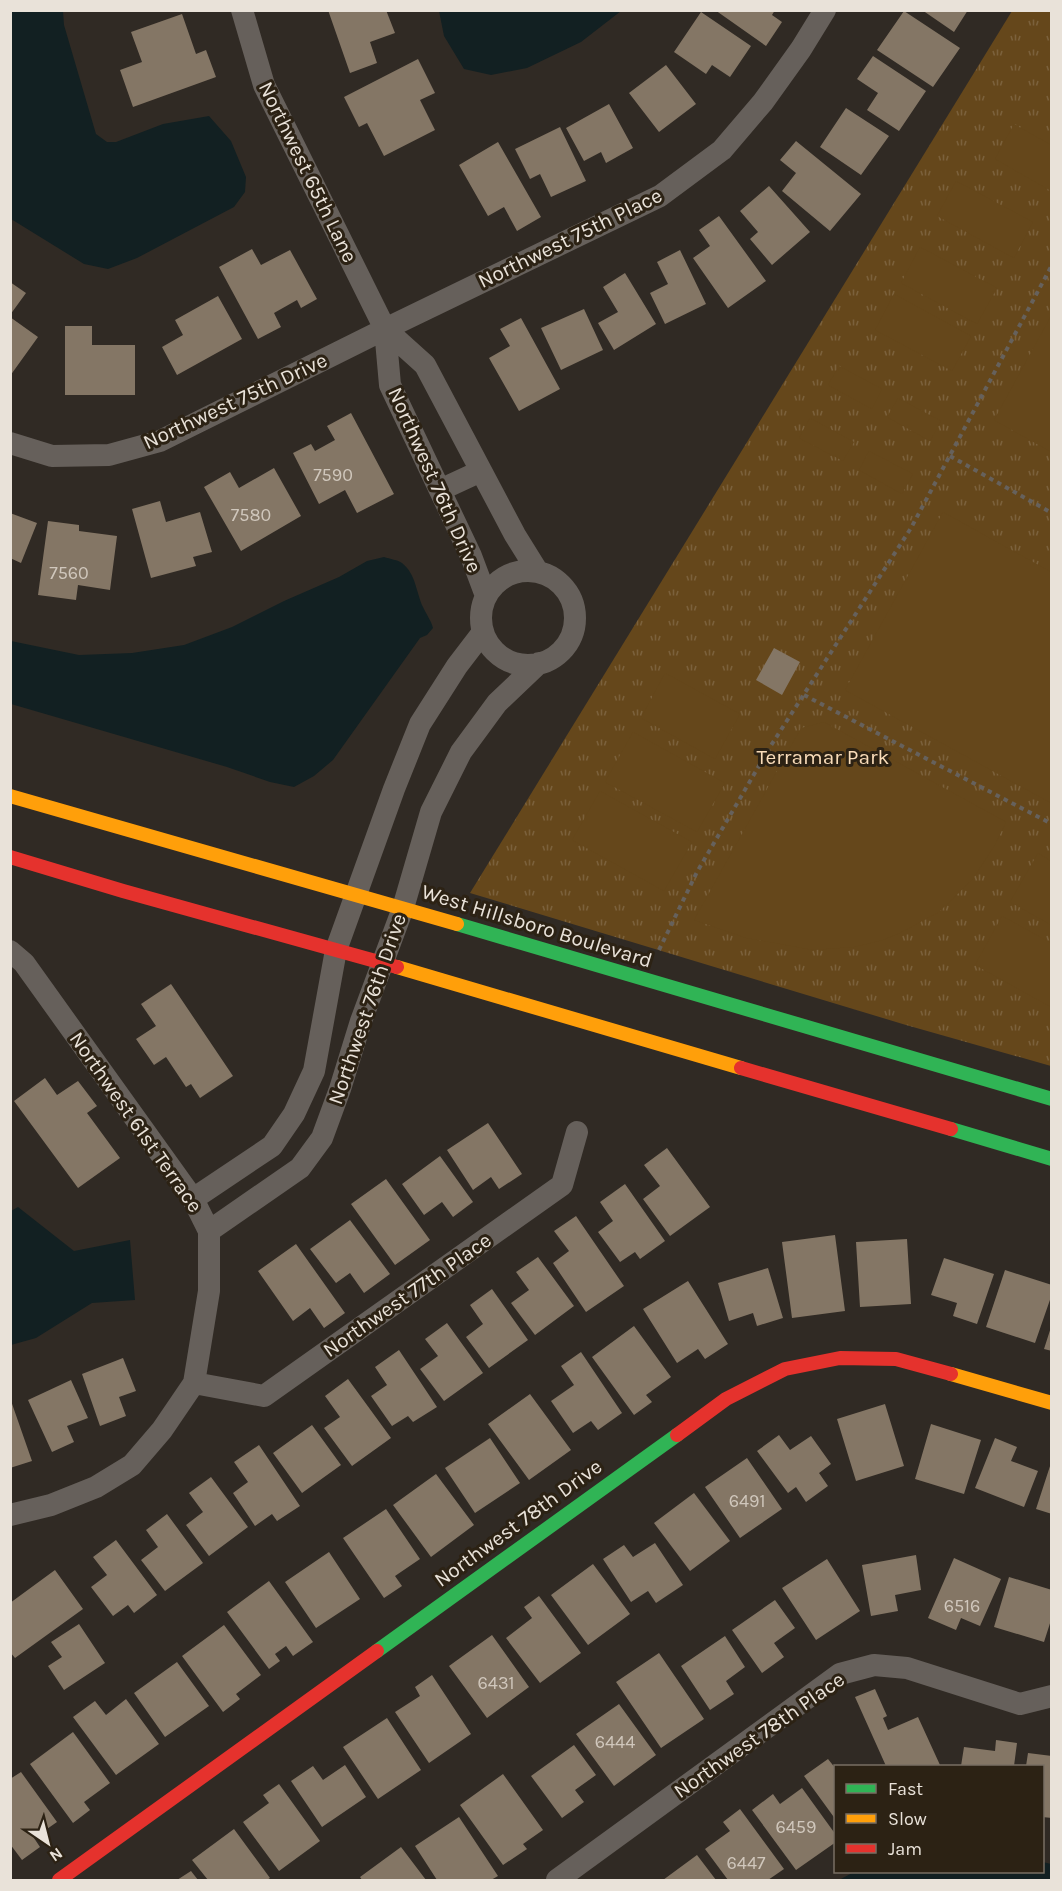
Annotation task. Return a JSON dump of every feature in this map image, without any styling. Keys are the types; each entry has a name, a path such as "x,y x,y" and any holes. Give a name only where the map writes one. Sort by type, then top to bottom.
{"street":[{"name":"Northwest 65th Lane","path":"243,10 264,85 385,329"},
{"name":"Northwest 75th Place","path":"385,329 660,196 722,150 763,102 801,50 825,10"},
{"name":"Northwest 75th Drive","path":"10,443 52,456 109,455 160,441 385,329"},
{"name":"Northwest 76th Drive","path":"385,329 425,365 515,535 538,572"},
{"name":"Northwest 76th Drive","path":"385,329 390,385 471,556 486,596"},
{"path":"440,490 481,471"},
{"path":"523,571 538,572 553,578 564,588 572,601 575,617 572,632 565,646 553,657 539,663 525,665 512,662 499,655 489,645 483,632 482,608 486,596 495,584 508,575 523,571"},
{"name":"Northwest 76th Drive","path":"193,1199 272,1146 294,1114 314,1071 336,950 394,789 420,724 457,666 483,632"},
{"name":"Northwest 76th Drive","path":"209,1231 300,1168 322,1138 361,1021 403,908 431,812 461,752 497,703 539,663"},
{"name":"West Hillsboro Boulevard","path":"10,796 403,908 1052,1099"},
{"path":"10,857 383,963 1052,1159"},
{"name":"Northwest 61st Terrace","path":"10,951 24,963 193,1199 209,1231 209,1291 195,1383"},
{"name":"Northwest 77th Place","path":"195,1383 264,1396 562,1185 577,1132"},
{"name":"Northwest 78th Drive","path":"59,1881 726,1399 785,1370 840,1358 896,1359 1052,1403"},
{"path":"10,1515 51,1505 96,1487 132,1465 162,1430 195,1383"},
{"name":"Northwest 78th Place","path":"558,1881 840,1674 874,1665 907,1668 1020,1704 1052,1696"}],"path":[{"path":"659,950 697,872 770,747 911,528 1052,264"},
{"path":"950,456 1052,513"},
{"path":"804,695 1052,824"}],"green space":[{"name":"Terramar Park","path":"1012,11 1051,11 1051,1066 906,1025 470,893"},
{"path":"1014,124 1051,145 1051,191 995,159"},
{"path":"956,181 1033,222 1014,258 937,216"},
{"path":"920,247 997,288 977,324 901,283"},
{"path":"894,294 971,336 952,371 875,330"},
{"path":"1051,316 1051,452 994,420"},
{"path":"839,366 882,389 872,409 828,385"},
{"path":"898,398 941,421 930,441 887,417"},
{"path":"810,418 854,442 843,461 799,438"},
{"path":"869,451 913,474 902,494 859,470"},
{"path":"943,512 1051,572 1051,803 845,690"},
{"path":"665,673 740,714 715,759 641,718"},
{"path":"824,722 1006,822 995,845 972,880 939,912 883,940 854,947 813,950 746,938 694,920 801,728"},
{"path":"633,732 725,783 697,832 605,782"},
{"path":"600,791 692,842 664,891 572,840"},
{"path":"1038,853 1051,861 1051,925 1010,902"},
{"path":"1002,916 1051,943 1051,1007 975,965"}],"shaded area":[{"path":"11,10 63,11 64,25 96,134 107,142 116,142 163,124 209,116 231,141 246,177 245,192 234,207 137,258 108,269 84,264 11,219"},
{"path":"439,10 621,11 581,42 527,68 491,75 464,69 444,36"},
{"path":"384,557 407,567 433,628 427,635 420,638 333,760 314,776 294,787 270,782 227,767 11,704 11,641 79,655 132,653 184,645 232,627 339,577 367,561"},
{"path":"18,1207 74,1251 130,1240 135,1300 92,1303 36,1338 11,1345 11,1211"},
{"path":"1044,1862 1051,1864 1051,1880 839,1880 852,1873 1044,1873"}],"building":[{"path":"328,10 386,10 395,33 370,42 377,63 350,73"},
{"path":"715,10 775,10 772,15 782,22 766,46"},
{"path":"922,10 968,10 954,32"},
{"path":"904,11 960,48 933,87 877,50"},
{"path":"701,12 751,46 730,77 712,65 706,74 674,52"},
{"path":"182,14 196,54 206,50 216,77 133,107 120,70 142,62 131,32"},
{"path":"873,56 926,91 899,131 867,110 878,93 857,79"},
{"path":"418,59 435,93 420,100 435,130 384,156 367,123 359,127 344,97"},
{"path":"666,65 696,104 659,132 629,93"},
{"path":"609,104 633,148 606,163 601,152 584,161 566,128"},
{"path":"846,108 889,136 861,175 820,147"},
{"path":"560,127 586,181 551,197 540,174 530,179 515,149"},
{"path":"796,141 861,194 830,231 782,191 796,173 780,160"},
{"path":"498,142 541,217 517,231 504,207 488,216 459,165"},
{"path":"769,186 810,232 772,265 750,239 758,232 740,211"},
{"path":"719,216 766,281 728,308 693,258 710,246 699,230"},
{"path":"252,249 261,265 290,250 317,299 301,308 297,300 274,313 281,327 258,339 219,267"},
{"path":"680,250 706,304 665,324 650,293 668,284 657,262"},
{"path":"625,273 656,324 614,350 598,323 618,312 603,287"},
{"path":"10,282 26,293 10,315"},
{"path":"218,296 242,339 177,375 162,347 183,335 175,320"},
{"path":"584,309 603,350 561,370 541,328"},
{"path":"10,317 38,337 10,376"},
{"path":"521,318 560,389 519,411 489,358 510,346 500,329"},
{"path":"65,326 92,326 92,345 135,345 135,395 65,395"},
{"path":"351,413 394,494 357,513 345,490 319,504 293,453 311,444 315,451 335,440 327,426"},
{"path":"274,468 301,516 241,551 204,487 230,472 239,488"},
{"path":"160,501 166,522 200,512 212,552 193,557 196,566 151,578 132,509"},
{"path":"10,513 37,523 21,563 10,558"},
{"path":"48,521 79,525 79,531 117,536 110,590 78,585 76,600 38,595"},
{"path":"774,648 800,662 782,695 756,680"},
{"path":"171,984 233,1076 200,1098 191,1084 186,1087 166,1057 154,1065 136,1039 156,1026 141,1004"},
{"path":"45,1078 57,1095 78,1081 97,1106 87,1113 120,1158 78,1188 14,1101"},
{"path":"488,1123 522,1174 499,1189 491,1177 473,1190 447,1150"},
{"path":"667,1148 710,1207 670,1236 643,1199 660,1186 644,1165"},
{"path":"440,1156 473,1202 453,1217 442,1202 424,1215 402,1184"},
{"path":"386,1179 430,1240 395,1265 351,1204"},
{"path":"625,1184 665,1241 640,1259 635,1252 620,1262 598,1232 613,1221 600,1202"},
{"path":"576,1216 624,1286 586,1312 553,1263 569,1251 554,1231"},
{"path":"350,1220 390,1274 364,1293 350,1273 336,1283 310,1249"},
{"path":"835,1235 845,1311 792,1318 782,1242"},
{"path":"907,1239 911,1304 860,1307 856,1242"},
{"path":"296,1244 345,1313 324,1328 310,1308 293,1321 258,1271"},
{"path":"538,1257 574,1306 535,1335 511,1303 529,1290 516,1272"},
{"path":"944,1258 994,1274 977,1324 953,1316 957,1303 931,1295"},
{"path":"768,1268 783,1318 757,1326 753,1313 729,1321 718,1283"},
{"path":"1005,1270 1052,1285 1052,1294 1035,1343 986,1327"},
{"path":"688,1281 728,1344 705,1359 698,1349 677,1363 643,1309"},
{"path":"492,1289 528,1340 489,1368 466,1337 483,1324 470,1305"},
{"path":"447,1323 483,1373 444,1401 420,1369 438,1356 425,1339"},
{"path":"1052,1324 1052,1351 1044,1349"},
{"path":"634,1326 671,1377 646,1395 652,1402 634,1415 592,1357"},
{"path":"399,1350 437,1407 413,1422 408,1416 392,1426 371,1396 387,1385 375,1367"},
{"path":"581,1352 622,1413 598,1430 591,1421 573,1433 551,1401 574,1385 561,1366"},
{"path":"123,1358 136,1391 119,1397 126,1416 100,1426 82,1374"},
{"path":"348,1379 391,1438 352,1466 324,1428 340,1417 325,1396"},
{"path":"71,1380 88,1418 67,1426 74,1442 52,1452 28,1400"},
{"path":"530,1394 571,1450 529,1480 488,1424"},
{"path":"10,1398 32,1461 10,1468"},
{"path":"885,1404 904,1466 856,1481 837,1419"},
{"path":"931,1424 981,1440 964,1494 915,1479"},
{"path":"312,1425 341,1465 302,1493 273,1453"},
{"path":"779,1435 790,1450 811,1436 831,1464 819,1473 828,1486 806,1502 796,1487 788,1493 757,1451"},
{"path":"490,1438 520,1483 475,1513 445,1468"},
{"path":"995,1438 1017,1447 1011,1461 1038,1471 1024,1507 975,1488"},
{"path":"259,1445 300,1506 277,1521 272,1514 255,1526 233,1493 248,1482 234,1462"},
{"path":"747,1458 782,1509 740,1538 705,1487"},
{"path":"1052,1460 1052,1514 1036,1509"},
{"path":"436,1474 474,1525 431,1557 393,1505"},
{"path":"211,1477 248,1527 209,1556 186,1525 203,1512 189,1493"},
{"path":"694,1493 730,1541 690,1571 654,1523"},
{"path":"386,1509 420,1559 395,1576 402,1586 384,1598 343,1538"},
{"path":"167,1514 203,1563 165,1591 141,1560 158,1547 146,1530"},
{"path":"116,1540 157,1595 134,1613 128,1605 113,1616 91,1587 107,1575 93,1557"},
{"path":"655,1543 683,1585 656,1603 648,1591 631,1602 603,1559 624,1545 633,1557"},
{"path":"329,1552 360,1599 316,1628 285,1582"},
{"path":"916,1555 921,1590 895,1595 898,1611 871,1616 862,1565"},
{"path":"954,1558 1001,1579 980,1626 961,1618 956,1630 928,1618"},
{"path":"827,1559 860,1611 816,1640 782,1588"},
{"path":"593,1564 630,1614 588,1645 551,1595"},
{"path":"55,1570 83,1609 15,1658 10,1652 10,1603"},
{"path":"1009,1577 1052,1590 1052,1617 1044,1642 994,1627"},
{"path":"269,1581 313,1642 293,1656 286,1646 275,1654 280,1661 269,1669 227,1612"},
{"path":"539,1596 581,1653 540,1683 506,1638 532,1618 524,1607"},
{"path":"775,1600 795,1628 774,1643 784,1657 762,1673 732,1630"},
{"path":"79,1624 105,1663 64,1690 48,1666 62,1657 51,1642"},
{"path":"224,1625 261,1675 236,1694 240,1699 223,1712 182,1656"},
{"path":"492,1635 529,1687 487,1718 449,1666"},
{"path":"725,1636 745,1667 726,1681 734,1694 710,1710 681,1666"},
{"path":"659,1653 704,1719 661,1748 616,1682"},
{"path":"177,1662 209,1706 165,1737 134,1693"},
{"path":"432,1675 471,1734 429,1763 395,1712 420,1696 415,1687"},
{"path":"875,1689 887,1716 883,1718 888,1730 918,1717 940,1765 886,1765 855,1697"},
{"path":"126,1699 159,1744 116,1775 73,1717 95,1701 106,1715"},
{"path":"619,1704 656,1755 614,1786 576,1734"},
{"path":"387,1718 421,1770 378,1799 343,1747"},
{"path":"73,1732 110,1783 84,1802 90,1810 73,1823 30,1764"},
{"path":"996,1740 1017,1743 1014,1765 961,1765 964,1747 995,1751"},
{"path":"574,1745 596,1775 575,1790 584,1802 562,1818 531,1776"},
{"path":"1028,1753 1052,1756 1052,1818 1044,1817 1044,1765 1026,1765"},
{"path":"828,1759 834,1766 834,1817 804,1776"},
{"path":"345,1765 366,1797 322,1827 291,1781 313,1766 323,1780"},
{"path":"21,1772 57,1822 34,1838 40,1847 22,1860 10,1844 10,1779"},
{"path":"503,1774 543,1830 523,1844 527,1849 503,1865 460,1805"},
{"path":"279,1784 320,1841 279,1871 243,1822 269,1803 263,1795"},
{"path":"802,1788 834,1832 834,1843 796,1870 752,1810 773,1794 780,1804"},
{"path":"740,1809 784,1869 768,1880 728,1880 705,1849 730,1831 723,1822"},
{"path":"459,1817 498,1876 491,1880 437,1880 415,1846"},
{"path":"234,1829 270,1878 267,1880 208,1880 192,1860"},
{"path":"401,1847 426,1880 362,1880 360,1877"},
{"path":"697,1855 716,1880 663,1880"},
{"path":"191,1871 198,1880 177,1880"}],"traffic: fast":[{"path":"457,924 1052,1099"},
{"path":"951,1129 1052,1159"},
{"path":"377,1651 677,1435"}],"traffic: slow":[{"path":"10,796 457,924"},
{"path":"397,967 741,1068"},
{"path":"951,1374 1052,1403"}],"traffic: jam":[{"path":"10,857 123,891 397,967"},
{"path":"741,1068 951,1129"},
{"path":"677,1435 726,1399 785,1369 840,1358 896,1359 951,1374"},
{"path":"59,1880 377,1651"}]}
